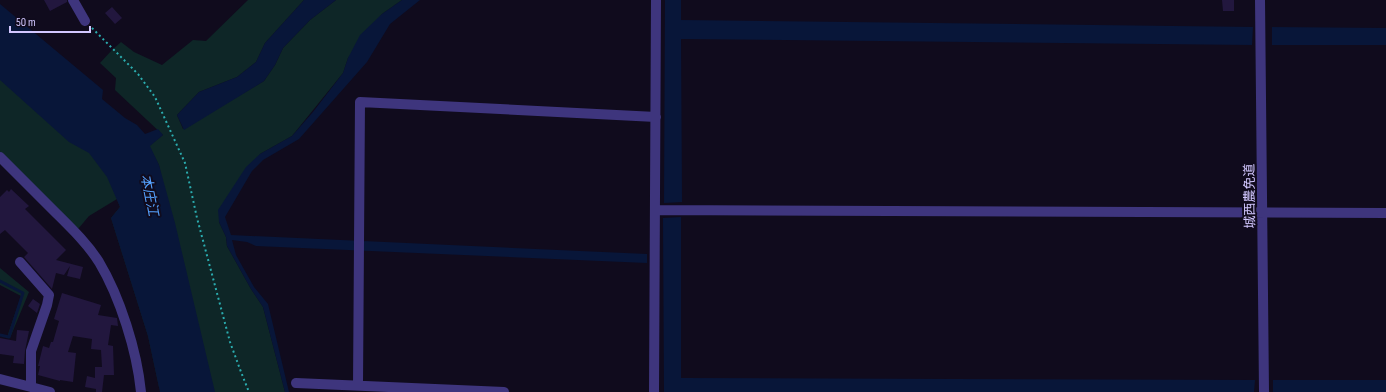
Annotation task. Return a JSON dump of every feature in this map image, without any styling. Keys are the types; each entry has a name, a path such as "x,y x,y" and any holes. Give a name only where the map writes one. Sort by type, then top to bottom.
{"street":[{"path":"73,0 84,21"},
{"path":"654,392 656,0"},
{"name":"城西農免道","path":"1260,0 1264,392"},
{"path":"358,385 360,102 656,117"},
{"path":"0,157 75,232 98,261 115,294 128,330 140,375 141,392"},
{"path":"656,210 1386,213"},
{"path":"20,262 49,295 31,351 31,387"},
{"path":"0,379 50,392"},
{"path":"296,383 504,392"}],"path":[{"path":"84,21 138,74 156,97 185,164 197,218 230,342 240,372 249,392"}],"green space":[{"path":"248,0 304,0 265,43 256,62 237,77 199,92 177,115 183,129 264,81 275,65 283,48 310,20 336,0 402,0 382,14 348,58 343,73 292,136 260,154 219,222 226,237 227,246 263,307 285,392 204,392 159,165 149,146 163,135 115,90 116,78 100,63 121,42 134,52 162,65 193,40 206,41"},
{"path":"0,57 129,177 160,392 148,336 111,218 120,207 117,199 89,216 78,229 0,152"},
{"path":"0,268 29,292 10,338 8,334 21,296 0,285"}],"water":[{"path":"304,0 336,0 310,20 283,48 275,65 264,81 184,130 177,115 199,92 237,77 256,62 265,43"},
{"path":"402,0 420,0 390,24 367,62 299,139 263,160 252,171 225,217 231,235 647,254 647,263 256,246 247,242 232,240 236,255 254,287 268,304 289,392 285,392 263,307 227,246 226,237 219,222 218,210 246,167 260,154 292,136 313,112 343,73 348,58 360,35 382,14"},
{"path":"665,0 681,0 681,20 1253,27 1252,45 681,39 682,202 664,203"},
{"name":"本庄江","path":"0,4 103,90 102,99 125,118 137,125 145,134 158,129 163,135 150,146 159,165 175,223 215,392 160,392 148,336 111,218 120,207 107,177 89,153 69,142 0,80"},
{"path":"1272,27 1386,28 1386,45 1272,45"},
{"path":"681,217 681,378 1255,380 1254,392 664,392 663,218"},
{"path":"1273,380 1386,380 1386,392 1273,392"}],"building":[{"path":"44,0 67,0 67,2 50,11"},
{"path":"1222,0 1234,0 1234,11 1223,11"},
{"path":"112,7 122,18 115,24 105,13"},
{"path":"11,189 29,206 25,209 66,250 56,260 83,267 80,279 67,276 70,266 64,275 56,273 52,289 24,257 28,253 5,230 0,234 0,197 7,190 9,192"},
{"path":"62,293 101,305 98,315 117,318 118,326 111,325 108,345 113,346 114,375 104,375 102,392 96,392 96,389 85,387 87,376 95,378 95,367 102,367 101,350 91,349 92,339 73,336 68,352 76,353 73,382 60,381 38,375 40,366 38,366 43,346 49,348 51,342 53,342 59,321 54,319"},
{"path":"33,299 40,304 37,313 28,306"},
{"path":"17,330 29,331 24,364 13,363 14,356 0,354 0,338 16,341"}],"waterway":[{"path":"0,281 23,293 9,337 0,335"}]}
